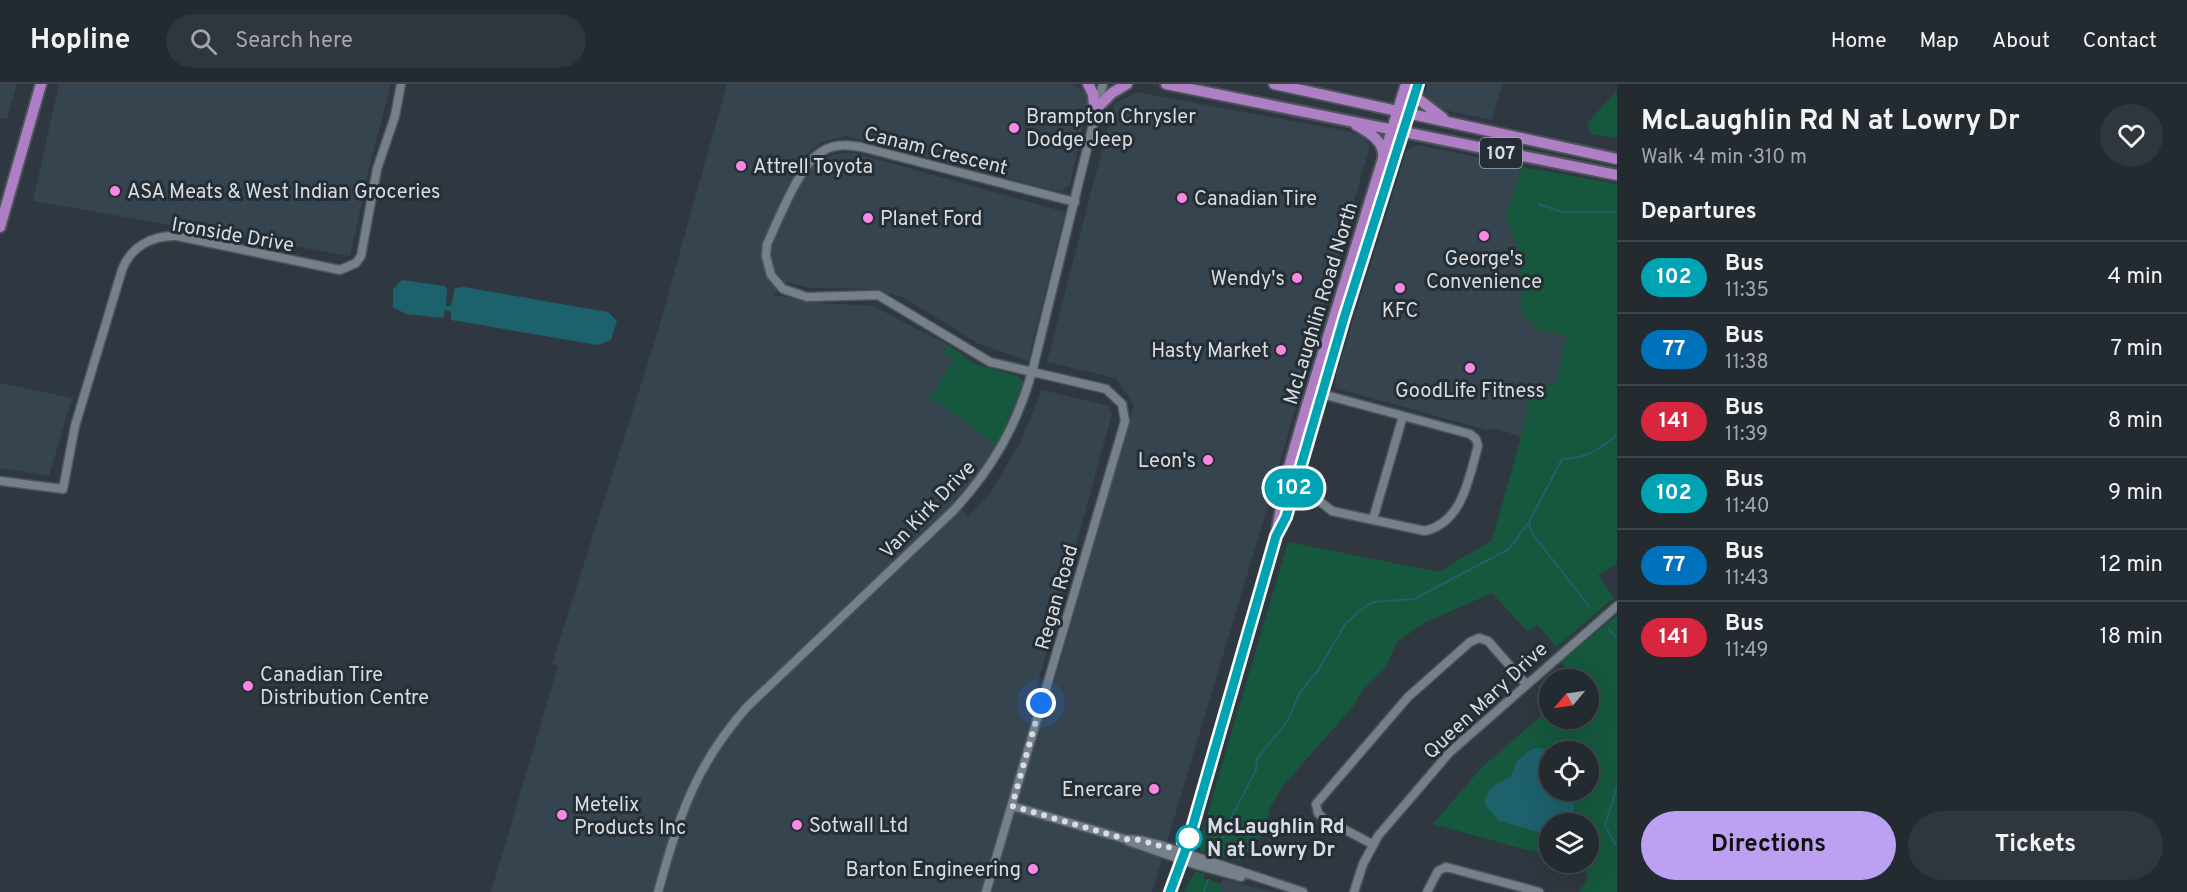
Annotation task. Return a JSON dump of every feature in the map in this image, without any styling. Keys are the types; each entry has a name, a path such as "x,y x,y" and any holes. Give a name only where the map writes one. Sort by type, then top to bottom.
{"main road":[{"path":"0,227 41,84"},
{"path":"1088,84 1093,94 1095,119"},
{"path":"1099,106 1112,93 1127,84"},
{"name":"107","path":"1166,84 1617,175"},
{"name":"107","path":"1274,84 1617,159"},
{"name":"McLaughlin Road North","path":"1276,536 1286,517 1353,293 1403,112 1406,84"},
{"path":"1418,84 1417,98 1434,114 1454,123"},
{"name":"McLaughlin Road North","path":"1403,112 1418,84"},
{"path":"1348,120 1372,135 1383,148 1380,169"},
{"name":"McLaughlin Road North","path":"1170,892 1276,536 1278,513 1289,467 1380,169 1398,131"},
{"path":"1347,274 1353,293"}],"street":[{"name":"Ironside Drive","path":"0,481 63,489 75,426 126,260 145,243 166,236 340,270 356,263 361,256 377,169 395,116 401,84"},
{"name":"Van Kirk Drive","path":"658,892 687,798 699,772 725,732 747,707 973,490 1006,443 1022,406 1032,372 1103,84"},
{"name":"Canam Crescent","path":"1032,372 990,362 878,295 807,297 783,289 771,275 766,256 767,244 806,168 817,155 839,145 861,147 1075,202"},
{"name":"Regan Road","path":"986,892 1125,421 1122,404 1106,389 1032,372"},
{"path":"1318,500 1332,510 1425,531 1431,530 1447,519 1460,504 1478,446 1476,439 1470,434 1322,394"},
{"path":"1373,519 1403,416"},
{"name":"Queen Mary Drive","path":"1354,892 1372,844 1456,745 1525,683 1617,606"},
{"path":"1372,844 1323,818 1318,813 1316,804 1408,697 1470,642 1479,638 1488,641 1525,683"},
{"path":"1012,806 1125,839 1138,847 1182,857 1221,873 1269,882 1303,892"},
{"path":"1427,892 1438,871 1446,867 1539,892"}],"shaded area":[{"path":"0,84 17,84 7,119 0,118"},
{"path":"59,84 391,84 371,160 350,256 33,201"},
{"path":"727,84 1072,84 1086,93 1088,104 1070,184 1061,192 846,136 822,142 802,158 814,166 834,154 854,153 1065,212 1028,361 977,343 903,297 868,289 810,288 788,282 773,295 821,303 873,306 950,346 974,364 1017,376 1022,380 1023,384 997,446 975,478 954,500 968,517 989,495 1020,443 1042,390 1109,406 1112,414 1030,711 1045,715 1134,405 1116,378 1047,362 1114,104 1137,92 1351,132 1361,136 1370,145 1265,515 1152,892 491,892 558,666 552,664 657,334"},
{"path":"1428,84 1502,84 1492,120 1440,109 1424,95"},
{"path":"1419,145 1522,167 1506,217 1520,251 1522,313 1537,329 1567,336 1556,383 1529,390 1527,395 1529,408 1522,437 1494,428 1487,430 1335,388 1337,371 1406,152"},
{"path":"0,383 72,398 49,476 0,468"},
{"path":"1223,879 1273,892 1219,892"}],"green space":[{"path":"1617,91 1617,138 1591,134 1587,123"},
{"path":"1522,167 1617,184 1617,564 1598,575 1614,598 1556,647 1538,625 1527,631 1492,593 1424,623 1397,642 1386,667 1362,691 1354,705 1284,785 1270,807 1265,831 1239,861 1204,853 1200,850 1201,836 1288,542 1439,572 1492,540 1529,408 1526,395 1529,390 1556,383 1567,336 1537,329 1522,313 1520,251 1506,217"},
{"path":"950,346 974,364 1017,376 1023,384 997,446 936,400 932,403 928,400 954,360 943,352"},
{"path":"1617,615 1617,892 1579,892 1587,880 1586,873 1599,873 1599,813 1539,813 1539,853 1433,824 1481,768 1539,718 1539,729 1599,729 1599,669 1567,669 1561,662"},
{"path":"1195,872 1205,874 1204,879 1222,884 1219,892 1184,892"}],"water":[{"path":"402,280 444,286 447,288 446,306 451,306 455,288 464,287 608,312 617,321 611,340 598,345 451,320 451,312 445,310 443,318 406,314 393,307 393,289"},
{"path":"1533,748 1539,748 1539,801 1574,801 1574,813 1539,813 1539,832 1499,821 1485,805 1485,799 1490,790 1511,776 1518,760"}],"waterway":[{"path":"1539,204 1562,212 1617,212"},
{"path":"1589,606 1531,532 1529,522 1562,459 1592,452 1617,434"},
{"path":"1218,850 1226,828 1256,770 1257,759 1288,720 1300,692 1317,672 1346,623 1363,608 1374,602 1414,599 1509,549 1529,522"},
{"path":"1609,629 1617,638"},
{"path":"1617,787 1605,825 1615,844 1617,843"},
{"path":"1204,892 1208,880"}],"bus line":[{"name":"102","path":"1170,892 1187,846 1276,536 1286,517 1344,318 1418,84"}],"place":[{"name":"Brampton Chrysler Dodge Jeep","path":"1014,128"},
{"name":"Attrell Toyota","path":"741,166"},
{"name":"ASA Meats & West Indian Groceries","path":"115,191"},
{"name":"Canadian Tire","path":"1182,198"},
{"name":"Planet Ford","path":"868,218"},
{"name":"George's Convenience","path":"1484,236"},
{"name":"Wendy's","path":"1297,278"},
{"name":"KFC","path":"1400,288"},
{"name":"Hasty Market","path":"1281,350"},
{"name":"GoodLife Fitness","path":"1470,368"},
{"name":"Leon's","path":"1208,460"},
{"name":"Canadian Tire Distribution Centre","path":"248,686"},
{"name":"Enercare","path":"1154,789"},
{"name":"Metelix Products Inc","path":"562,815"},
{"name":"Sotwall Ltd","path":"797,825"},
{"name":"McLaughlin Rd N at Lowry Dr","path":"1189,838"},
{"name":"Barton Engineering","path":"1033,869"}],"route":[{"path":"1041,703 1012,806 1125,839 1140,840 1167,848 1189,838"}]}
